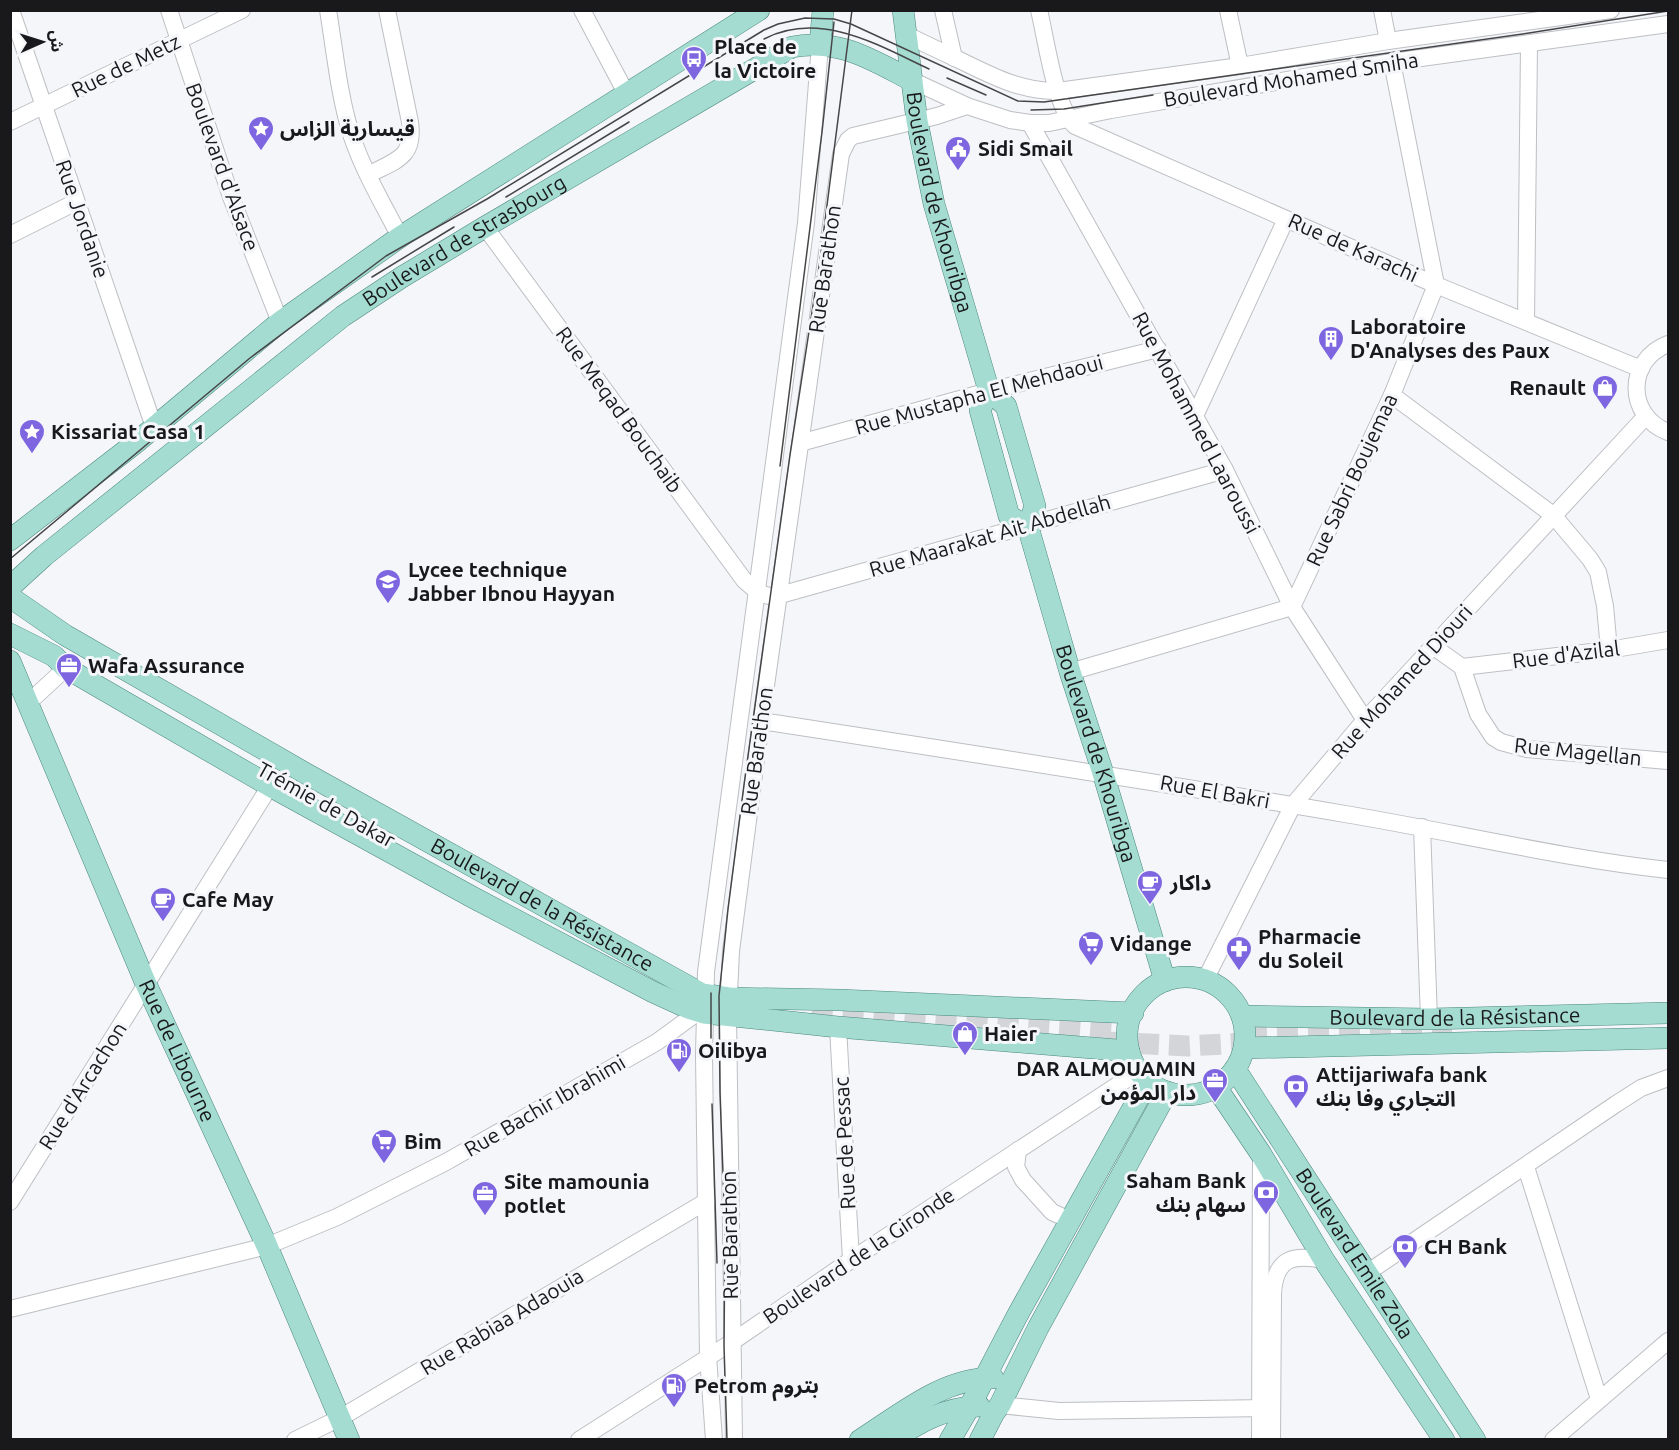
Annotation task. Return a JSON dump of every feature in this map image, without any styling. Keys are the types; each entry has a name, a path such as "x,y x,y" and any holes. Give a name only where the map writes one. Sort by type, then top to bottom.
{"main road":[{"name":"Boulevard de Strasbourg","path":"10,540 154,427 280,322 400,237 759,10"},
{"path":"820,45 823,10"},
{"name":"Boulevard de Khouribga","path":"903,10 908,35 917,121 934,204 989,391 980,410 1009,516 1028,527 1165,981"},
{"name":"Boulevard de Strasbourg","path":"10,587 44,556 343,316 485,227 792,47 839,46 859,53 911,80"},
{"name":"Boulevard de la Résistance","path":"10,597 65,635 304,773 693,990 703,1007"},
{"name":"Boulevard de la Résistance","path":"10,634 270,786 652,992 703,1007 840,1000 1133,1013"},
{"name":"Trémie de Dakar","path":"60,662 97,674 306,794 632,969 89,657 65,635"},
{"name":"Rue de Libourne","path":"10,662 146,984 267,1246 350,1440"},
{"path":"1185,977 1205,980 1230,996 1242,1016 1245,1032 1244,1048 1235,1069 1216,1087 1195,1095 1178,1095 1167,1092 1144,1076 1129,1051 1128,1029 1133,1013 1144,996 1165,981 1185,977"},
{"name":"Boulevard de la Résistance","path":"728,1006 838,1027 1129,1051"},
{"name":"Boulevard de la Résistance","path":"1242,1016 1429,1019 1668,1013"},
{"name":"Boulevard de la Résistance","path":"1244,1048 1668,1038"},
{"name":"Boulevard Emile Zola","path":"1235,1069 1475,1440"},
{"path":"950,1440 1072,1218 1144,1076"},
{"name":"Boulevard Emile Zola","path":"1216,1087 1261,1154 1324,1260 1444,1440"},
{"path":"980,1440 1038,1328 1167,1092"},
{"path":"860,1440 935,1393 954,1384 985,1378 1014,1378"},
{"path":"893,1440 921,1421 941,1412 970,1406 1000,1405"}],"street":[{"name":"Rue Jordanie","path":"11,10 154,427"},
{"name":"Boulevard d'Alsace","path":"169,10 231,197 280,322"},
{"name":"Rue de Metz","path":"10,122 242,10"},
{"path":"328,10 346,115 359,155 400,237"},
{"path":"369,175 403,156 410,148 412,139 387,10"},
{"path":"582,10 626,93"},
{"path":"943,10 954,58"},
{"path":"1039,10 1058,91 1068,120"},
{"path":"1228,10 1240,66"},
{"path":"1382,10 1388,41"},
{"name":"Boulevard Mohamed Smiha","path":"908,35 1015,85 1036,90 1058,91 1240,66 1529,16 1611,10"},
{"name":"Boulevard Mohamed Smiha","path":"967,106 1010,120 1030,123 1068,120 1111,110 1392,62 1668,24"},
{"path":"1526,321 1529,44"},
{"path":"714,1440 708,1356 703,1007 707,960 805,235 820,45"},
{"path":"1392,62 1436,285"},
{"name":"Boulevard de Strasbourg","path":"911,80 967,106"},
{"path":"917,121 967,106"},
{"path":"1108,140 1107,124 1111,110"},
{"name":"Rue de Karachi","path":"1068,120 1075,126 1436,285 1641,369"},
{"name":"Rue Barathon","path":"734,1440 728,1006 731,951 761,721 844,146 848,140 861,133 917,121"},
{"name":"Rue Mohammed Laaroussi","path":"1030,123 1225,470 1292,607 1365,720"},
{"path":"10,235 76,202"},
{"path":"1195,416 1286,219"},
{"name":"Rue Meqad Bouchaib","path":"485,227 737,571 756,591"},
{"name":"Rue Sabri Boujemaa","path":"1292,607 1392,395 1436,285"},
{"path":"1668,344 1652,353 1641,369 1636,391 1646,416 1658,427 1668,432"},
{"name":"Rue Mustapha El Mehdaoui","path":"800,443 989,391 1158,349"},
{"path":"1392,395 1553,515 1598,572 1605,606 1609,650"},
{"name":"Rue Mohamed Diouri","path":"1205,980 1293,805 1365,720 1646,416"},
{"name":"Rue Maarakat Ait Abdellah","path":"756,591 771,597 780,595 1225,470"},
{"path":"1070,672 1292,607"},
{"name":"Rue d'Azilal","path":"1462,668 1609,650 1668,640"},
{"path":"1434,647 1462,668"},
{"path":"28,703 60,662"},
{"name":"Rue Magellan","path":"1462,668 1478,714 1493,736 1501,742 1527,749 1668,761"},
{"name":"Rue El Bakri","path":"761,721 1103,773 1422,827 1584,858 1668,870"},
{"name":"Rue d'Arcachon","path":"10,1202 270,786"},
{"path":"1422,827 1429,1019"},
{"name":"Rue Bachir Ibrahimi","path":"10,1309 267,1246 337,1217 446,1162 657,1042 703,1007"},
{"name":"Rue de Pessac","path":"838,1027 851,1260"},
{"name":"Boulevard de la Gironde","path":"579,1440 732,1342 1018,1150 1144,1076"},
{"path":"1367,1273 1633,1094 1652,1083 1668,1078"},
{"path":"1018,1150 1016,1167 1023,1180 1052,1212 1072,1218"},
{"path":"1261,1154 1266,1408 1272,1440"},
{"path":"1526,1167 1599,1399"},
{"name":"Rue Rabiaa Adaouia","path":"295,1440 340,1418 707,1201"},
{"path":"1260,1440 1266,1408 1274,1288 1277,1276 1280,1269 1291,1258 1306,1256 1324,1260"},
{"path":"1553,1440 1668,1341"},
{"path":"1000,1405 1059,1411 1266,1408"}],"tunnel":[{"path":"812,1008 1128,1031"},
{"path":"1246,1034 1452,1029"},
{"path":"1107,1042 1188,1046 1262,1042"}],"tram line":[{"path":"727,1440 724,1346 725,1227 719,996 744,785 820,260 852,10"},
{"path":"10,559 250,358 386,256 487,199 764,30 778,24 805,18 834,19 851,24 1018,101 1044,102 1668,11"},
{"path":"780,466 834,22"},
{"path":"764,39 785,31 806,28 827,29 869,41 929,69"},
{"path":"947,78 986,95"},
{"path":"1031,110 1064,109 1153,95"},
{"path":"506,197 629,122"},
{"path":"372,277 454,227"},
{"path":"711,993 711,1038"},
{"path":"712,1104 717,1263"}],"place":[{"name":"Place de la Victoire","path":"694,82"},
{"name":"قيسارية الزاس","path":"261,152"},
{"name":"Sidi Smail","path":"958,172"},
{"name":"Laboratoire D'Analyses des Paux","path":"1331,362"},
{"name":"Renault","path":"1605,411"},
{"name":"Kissariat Casa 1","path":"32,455"},
{"name":"Lycee technique Jabber Ibnou Hayyan","path":"388,605"},
{"name":"Wafa Assurance","path":"69,689"},
{"name":"داكار","path":"1150,906"},
{"name":"Cafe May","path":"163,923"},
{"name":"Vidange","path":"1091,967"},
{"name":"Pharmacie du Soleil","path":"1239,972"},
{"name":"Haier","path":"965,1057"},
{"name":"Oilibya","path":"679,1074"},
{"name":"DAR ALMOUAMIN دار المؤمن","path":"1215,1104"},
{"name":"Attijariwafa bank التجاري وفا بنك","path":"1296,1110"},
{"name":"Bim","path":"384,1165"},
{"name":"Saham Bank سهام بنك","path":"1266,1216"},
{"name":"Site mamounia potlet","path":"485,1217"},
{"name":"CH Bank","path":"1405,1270"},
{"name":"Petrom بتروم","path":"674,1409"}]}
